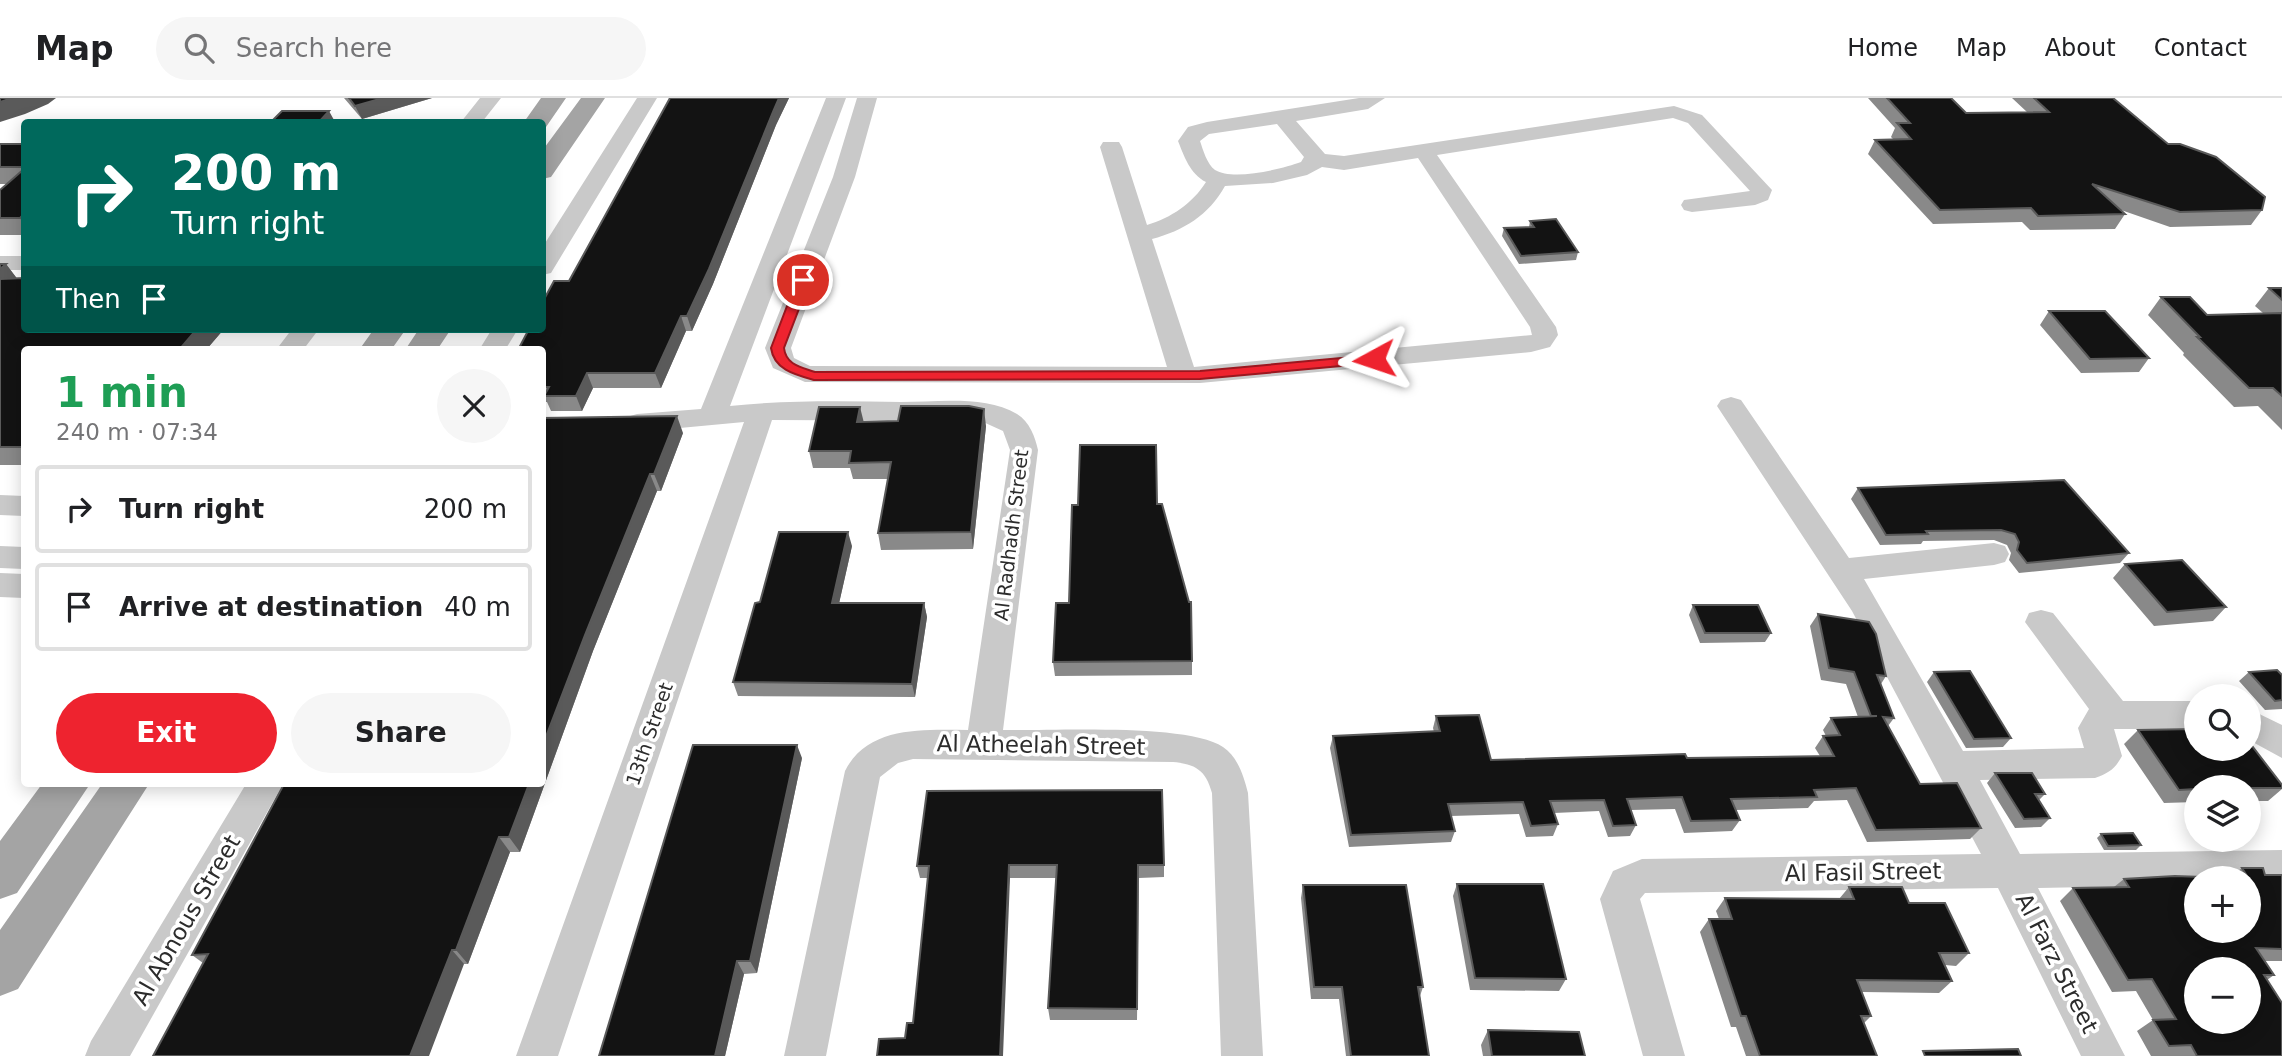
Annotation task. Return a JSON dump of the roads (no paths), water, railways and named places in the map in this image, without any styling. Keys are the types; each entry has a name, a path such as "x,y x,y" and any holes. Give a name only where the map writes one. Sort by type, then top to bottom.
{"main road":[{"path":"539,119 554,98"},
{"path":"546,166 593,98"},
{"path":"0,878 66,787"},
{"path":"0,972 125,787"}],"street":[{"path":"474,119 491,98"},
{"path":"546,262 647,98"},
{"path":"712,417 836,98"},
{"path":"867,98 844,177 778,348 779,355 789,368 805,374 1183,375 1272,369 1541,341 1545,335 1543,327 1423,150"},
{"path":"1375,98 1361,105 1207,128 1192,135 1191,146 1204,171 1218,179 1239,181 1302,170 1315,160 1344,163 1667,112 1681,113 1695,120 1761,193 1750,199 1692,205"},
{"path":"1282,117 1312,152 1315,160"},
{"path":"1111,147 1183,375"},
{"path":"1138,234 1160,229 1192,211 1208,196 1218,179"},
{"path":"0,263 21,263"},
{"name":"Al Farz Street","path":"1731,406 1843,570 1954,766 2104,1056"},
{"name":"Al Radhadh Street","path":"612,423 675,423 761,412 971,411 993,414 1010,422 1021,434 1024,450 984,744"},
{"name":"13th Street","path":"537,1056 761,412"},
{"path":"0,505 21,506"},
{"path":"1843,570 1994,554"},
{"path":"0,557 21,558"},
{"path":"0,585 21,586"},
{"path":"2041,622 2114,715"},
{"path":"1954,766 2095,763 2104,756 2104,749 2096,734 2097,722 2114,715 2184,715"},
{"path":"2261,730 2282,743"},
{"name":"Al Atheelah Street","path":"805,1056 863,771 876,756 893,747 913,744 1194,749 1212,758 1226,773 1235,869 1242,1056"},
{"name":"Al Abnous Street","path":"106,1056 263,787"},
{"name":"Al Fasil Street","path":"1664,1056 1622,908 1622,891 1634,879 1642,876 2282,867"}]}
